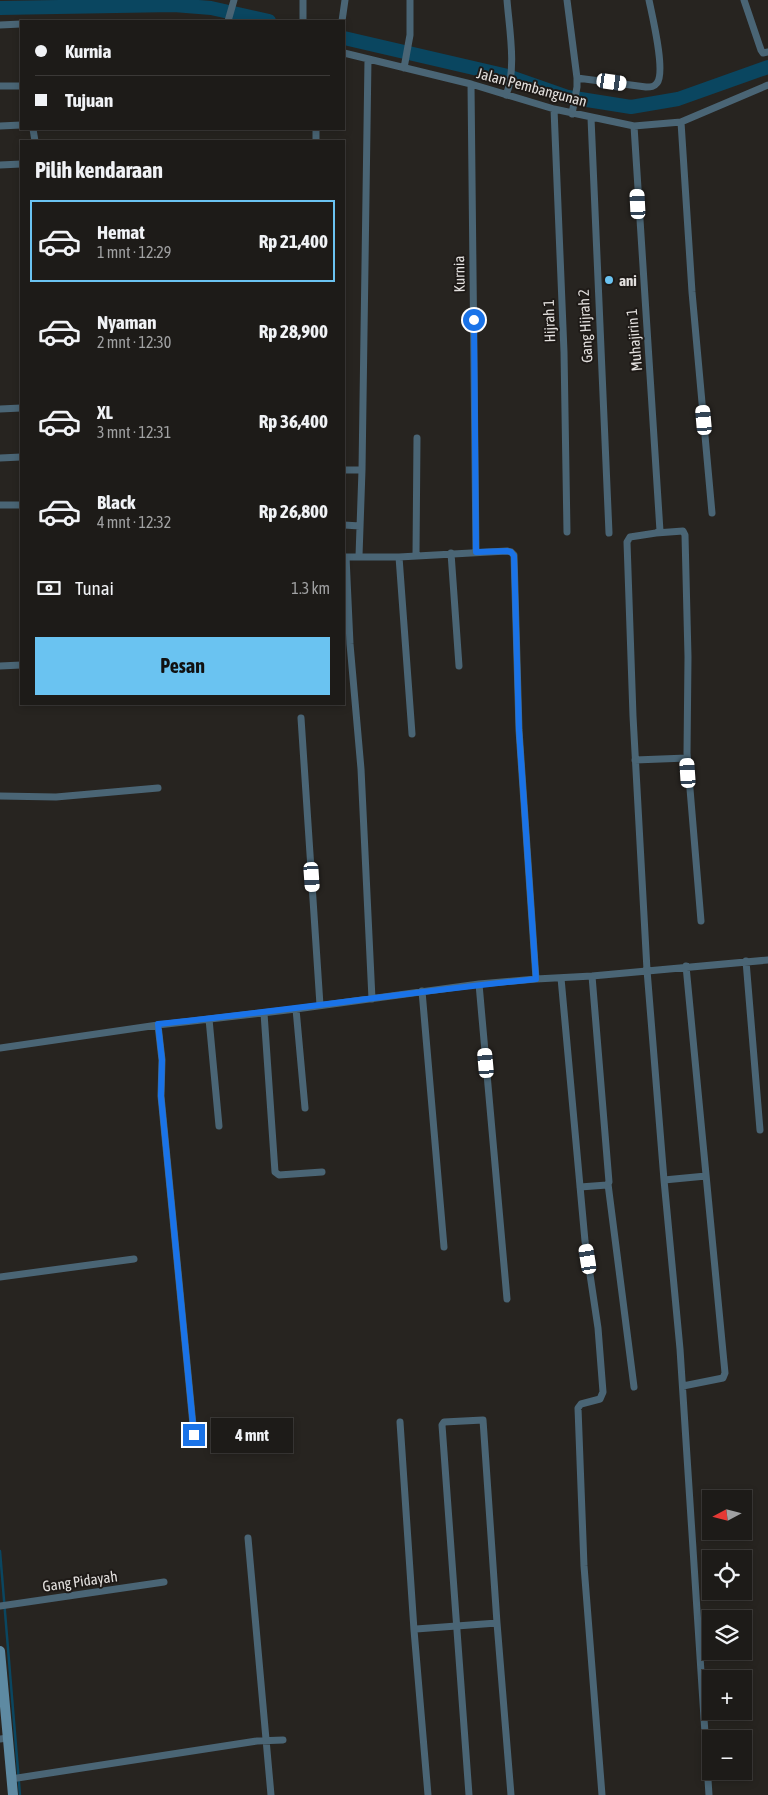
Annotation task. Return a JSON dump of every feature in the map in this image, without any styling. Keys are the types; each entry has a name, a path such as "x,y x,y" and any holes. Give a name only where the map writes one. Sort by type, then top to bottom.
{"street":[{"path":"228,19 234,0"},
{"path":"303,0 303,20"},
{"path":"342,20 345,0"},
{"path":"405,64 409,42 410,0"},
{"path":"506,94 510,87 512,70 507,0"},
{"path":"567,0 577,87 572,114"},
{"path":"576,78 646,87 653,87 657,84 660,78 659,50 649,0"},
{"path":"744,0 761,50 764,53 768,52"},
{"path":"0,25 20,24"},
{"name":"Jalan Pembangunan","path":"345,52 368,59 405,64 572,114 634,126 681,122 768,85"},
{"path":"359,556 368,59"},
{"name":"Kurnia","path":"471,84 476,552"},
{"path":"0,86 20,86"},
{"name":"Hijrah 1","path":"554,109 564,352 567,532"},
{"name":"Gang Hijrah 2","path":"591,118 609,534"},
{"path":"681,122 692,292 712,513"},
{"path":"0,126 20,125"},
{"name":"Muhajirin 1","path":"634,126 660,530 656,533"},
{"path":"0,164 20,164"},
{"path":"0,409 20,408"},
{"path":"416,555 417,438"},
{"path":"0,458 20,458"},
{"path":"345,470 362,470"},
{"path":"0,505 20,504"},
{"path":"345,525 360,526"},
{"path":"701,921 687,758 688,658 685,535 683,531 656,533 630,537 627,542 635,760 664,1180 683,1386 709,1795"},
{"path":"372,999 360,769 350,644 346,557 399,557 507,551 511,552 514,556 519,730 536,979"},
{"path":"451,553 460,666"},
{"path":"399,557 412,734"},
{"path":"0,666 20,666"},
{"path":"300,718 320,1005"},
{"path":"635,760 687,758"},
{"path":"0,796 56,797 158,788"},
{"path":"0,1048 158,1024 264,1013 479,984 768,960"},
{"path":"746,962 760,1130"},
{"path":"683,1386 723,1378 725,1373 686,966"},
{"path":"592,976 608,1184 634,1388"},
{"path":"561,978 585,1241 598,1328 603,1392 600,1399 581,1404 578,1408 584,1566 602,1795"},
{"path":"479,984 507,1299"},
{"path":"422,991 444,1247"},
{"path":"296,1009 305,1108"},
{"path":"264,1013 275,1172 279,1175 322,1172"},
{"path":"209,1019 219,1126"},
{"path":"158,1024 162,1060 161,1096 194,1435"},
{"path":"664,1180 706,1176"},
{"path":"580,1187 608,1184"},
{"path":"0,1277 134,1259"},
{"path":"400,1422 414,1630 428,1795"},
{"path":"469,1795 442,1426 444,1422 484,1422 497,1623 511,1795"},
{"path":"248,1538 271,1795"},
{"name":"Gang Pidayah","path":"0,1606 164,1582"},
{"path":"414,1630 497,1623"},
{"path":"0,1651 4,1739 12,1778 13,1795"},
{"path":"12,1778 283,1740"}],"waterway":[{"path":"0,8 174,5 211,8 265,20"},
{"path":"345,38 508,76 568,97 631,107 678,99 768,67"},
{"path":"0,1551 20,1795"}],"place":[{"name":"ani","path":"609,280"}],"route":[{"path":"194,1435 161,1096 162,1060 158,1024 296,1009 479,984 536,979 519,730 514,556 513,553 507,551 476,552 474,320"}]}
